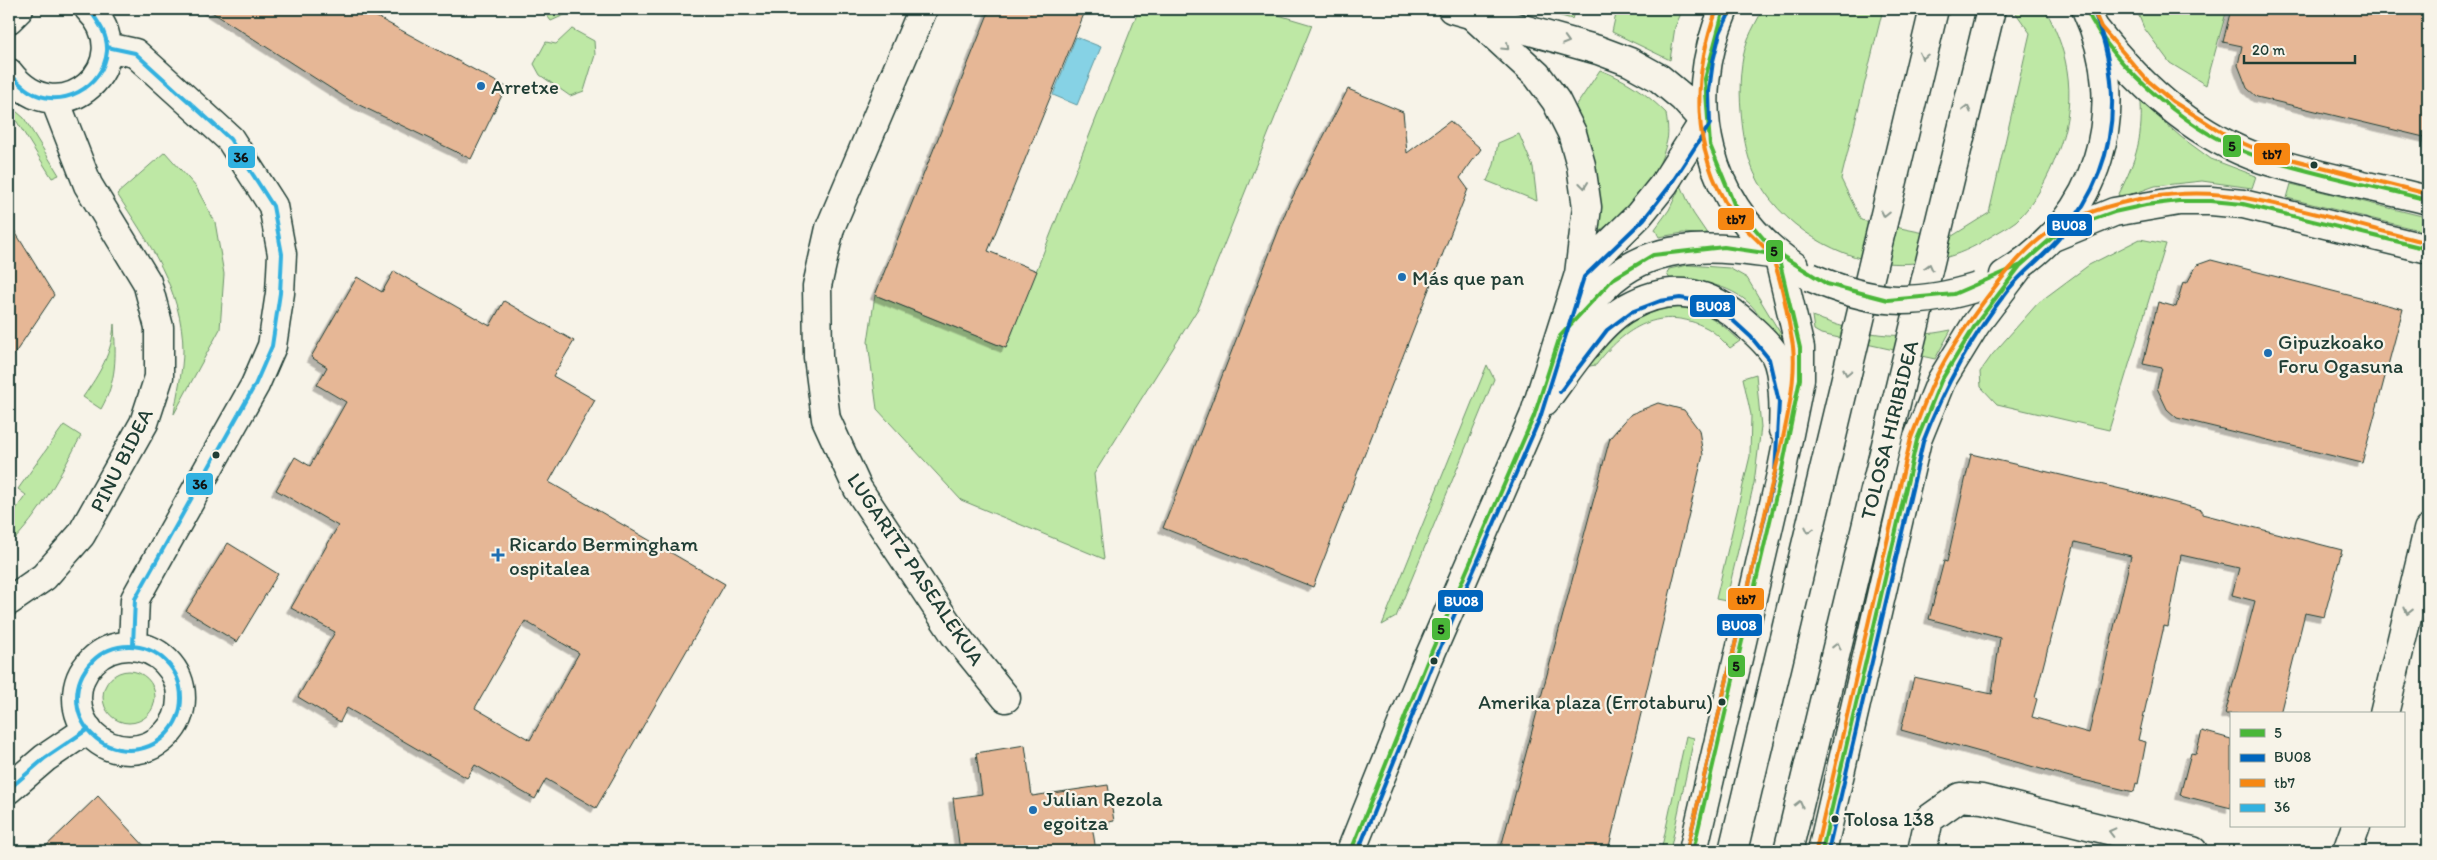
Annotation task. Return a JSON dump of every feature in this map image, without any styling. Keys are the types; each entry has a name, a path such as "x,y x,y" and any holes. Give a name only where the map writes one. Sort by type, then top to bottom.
{"street":[{"path":"9,19 19,9"},
{"path":"9,73 19,86 28,93 55,100 77,94 92,84 100,74 107,47 104,29 97,16 89,9"},
{"name":"LUGARITZ PASEALEKUA","path":"923,9 830,228 817,286 818,358 826,419 858,489 955,635 1006,698"},
{"path":"1724,9 1714,31 1707,60 1703,91 1704,121 1710,152 1721,181 1736,208 1756,234 1778,255 1810,277 1842,291 1876,299 1910,301 1945,297 1978,287 2020,266 2053,237 2073,212 2089,185 2099,155 2106,124 2104,61 2091,20"},
{"path":"1733,851 1934,9"},
{"name":"TOLOSA HIRIBIDEA","path":"1788,851 1991,9"},
{"path":"1461,11 1598,50 1630,62 1659,78 1683,98 1704,121"},
{"path":"1351,851 1427,662 1534,416 1579,274 1587,207 1581,165 1572,134 1556,101 1537,75 1461,11"},
{"path":"2091,20 2136,76 2168,106 2228,144 2261,158 2428,200"},
{"path":"107,47 135,53 230,139 273,206 282,254 280,293 272,346 255,386 135,598 132,645"},
{"name":"PINU BIDEA","path":"9,602 44,577 81,535 144,423 159,377 159,327 147,282 88,185 55,100"},
{"path":"1579,274 1640,215 1664,184 1704,121"},
{"path":"2053,237 2114,212 2179,201 2211,201 2243,204 2428,249"},
{"path":"1560,336 1613,279 1653,255 1724,247 1778,255"},
{"path":"1694,851 1781,474 1800,379 1800,348 1778,255"},
{"name":"TOLOSA HIRIBIDEA","path":"1822,851 1917,440 1941,381 1976,324 2020,266"},
{"path":"1534,416 1603,326 1628,307 1658,294 1680,292 1706,296 1730,309 1756,333 1775,356 1785,401 1781,474"},
{"path":"2384,712 2428,530"},
{"path":"132,645 150,649 173,668 182,693 181,711 174,726 161,741 144,749 129,751 110,747 93,737 88,729 81,720 77,706 78,686 81,676 92,660 106,650 132,645"},
{"path":"9,789 45,758 88,729"},
{"path":"1922,851 1929,819 1960,796 1982,799 2193,851"}],"green space":[{"path":"542,9 572,9 571,12 551,21"},
{"path":"1139,9 1258,9 1312,25 1199,307 1094,474 1104,559 961,500 877,409 868,342 875,295 1006,348"},
{"path":"1535,9 1560,9 1574,13 1572,19"},
{"path":"1657,9 1683,9 1675,27 1670,60 1612,32 1616,14"},
{"path":"1763,9 1883,9 1841,179 1861,220 1949,238 1989,213 2030,33 2013,9 2045,9 2061,44 2068,80 2069,98 2067,117 2057,154 2050,172 2035,199 2016,221 1978,244 1953,255 1927,262 1900,264 1865,259 1844,253 1804,231 1786,217 1759,182 1750,162 1744,137 1740,101 1742,65 1748,39"},
{"path":"2136,9 2227,9 2206,85 2170,63 2144,28"},
{"path":"572,29 594,41 595,55 584,91 570,96 540,75 534,64 546,42 556,44"},
{"path":"1600,70 1627,83 1659,106 1666,113 1668,134 1663,155 1649,181 1630,205 1596,234 1574,109"},
{"path":"2141,102 2181,137 2211,159 2256,176 2252,188 2202,181 2155,186 2116,200 2128,175 2139,142"},
{"path":"9,105 24,118 59,175 52,178 9,109"},
{"path":"1519,134 1533,167 1537,201 1487,181 1494,165 1498,143"},
{"path":"165,152 196,187 215,222 224,274 220,329 174,414 183,358 181,328 177,307 152,248 117,194"},
{"path":"2291,184 2426,217 2423,231 2287,198"},
{"path":"1681,185 1693,213 1708,235 1683,233 1659,237 1655,229 1669,210"},
{"path":"2140,239 2166,244 2109,430 1997,404 1981,387 1980,372 1992,355 2038,303 2089,265"},
{"path":"1688,265 1729,268 1747,278 1782,336 1778,341 1754,308 1733,292 1713,284 1670,279 1667,274 1669,269"},
{"path":"1663,305 1697,311 1714,319 1740,341 1730,348 1710,330 1690,321 1674,318 1659,319 1631,331 1619,340 1596,365 1584,367 1608,332"},
{"path":"1812,316 1847,328 1880,334 1914,335 1951,330 1935,359 1821,334 1814,330"},
{"path":"114,324 113,378 101,409 83,397 95,380 108,354"},
{"path":"1487,365 1494,379 1396,617 1382,625"},
{"path":"1756,374 1761,427 1754,483 1726,601 1716,599 1750,456 1751,415 1743,378"},
{"path":"64,425 81,436 40,507 9,545 9,519 26,495 18,489"},
{"path":"129,671 139,673 147,679 153,687 155,697 153,707 147,715 139,721 129,723 119,721 111,715 105,707 103,697 105,687 111,679 119,673"},
{"path":"1686,736 1694,738 1670,851 1661,851"}],"water":[{"path":"1076,37 1101,47 1077,105 1053,95"}],"building":[{"path":"207,9 362,9 506,87 471,159 349,100"},
{"path":"990,9 1086,9 988,251 1037,271 1006,348 875,295"},
{"path":"2231,9 2428,9 2428,138 2257,97 2247,88 2238,65 2242,46 2223,42"},
{"path":"1348,89 1403,112 1407,153 1450,121 1481,149 1460,178 1468,189 1313,587 1163,528 1288,206"},
{"path":"9,222 54,295 9,362"},
{"name":"Gipuzkoako Foru Ogasuna","path":"2211,260 2403,309 2362,463 2177,418 2167,409 2157,388 2162,368 2143,364 2158,302 2176,307 2183,282 2187,283 2197,265"},
{"name":"Ricardo Bermingham ospitalea","path":"394,271 490,326 504,301 574,341 553,376 595,400 549,482 725,584 596,808 546,779 535,799 475,765 467,778 347,708 340,722 298,697 335,632 291,608 338,526 276,490 295,457 310,466 346,402 317,385 327,367 311,357 357,277 382,292","holes":["525,621 579,653 530,740 475,708"]},
{"path":"1658,403 1684,410 1699,430 1703,455 1608,851 1500,851 1610,438 1631,414"},
{"path":"1971,454 2138,493 2202,510 2202,514 2342,550 2324,617 2305,613 2280,712 2230,712 2230,714 2225,714 2255,601 2232,595 2239,568 2181,555 2168,627 2164,626 2138,740 2146,742 2138,784 2136,783 2134,792 2070,777 1901,730 1914,677 1992,694 2000,638 1929,619 1944,561 1947,562","holes":["2075,542 2131,556 2089,733 2032,717 2037,699 2035,698"]},
{"path":"228,543 278,574 237,642 186,611"},
{"path":"2202,731 2230,739 2230,808 2180,795 2191,753 2196,754"},
{"name":"Julian Rezola egoitza","path":"1025,745 1032,796 1108,785 1114,821 1092,825 1096,851 960,851 953,798 982,794 976,753"},
{"path":"98,796 149,851 41,851"}],"transit line":[{"name":"36","path":"9,73 26,89 41,96 54,98 67,97 89,85 98,75 104,64 107,51 104,34 89,9"},
{"name":"tb7","path":"1687,850 1783,439 1791,396 1794,357 1784,298 1776,266 1768,252 1731,212 1718,188 1708,163 1702,138 1700,87 1703,61 1717,9"},
{"name":"5","path":"1724,9 1705,79 1710,145 1734,204 1774,251 1827,284 1888,300 1954,294 2021,265"},
{"name":"5","path":"2086,9 2099,32 2137,78 2160,99 2211,135 2237,148 2282,164 2428,200"},
{"name":"BU08","path":"1828,851 1923,442 1950,382 1982,325 2008,290 2055,243 2080,210 2095,183 2105,155 2111,127 2110,69 2093,9"},
{"name":"tb7","path":"2093,9 2101,27 2146,79 2172,101 2231,138 2263,152 2428,194"},
{"name":"BU08","path":"1358,851 1433,664 1540,418 1584,277 1644,219 1669,187 1710,124 1709,91 1713,61 1720,33 1730,12"},
{"name":"36","path":"107,47 135,53 230,139 273,206 282,254 280,293 272,346 255,385 135,599 133,645"},
{"name":"tb7","path":"1816,850 1911,438 1932,386 1944,362 1970,320 2003,277 2036,242 2051,231 2073,220 2120,203 2170,195 2196,194 2221,195 2268,202 2428,243"},
{"name":"5","path":"1822,851 1917,440 1941,381 1976,324 2020,266 2053,237 2083,223 2114,212 2146,205 2179,201 2243,204 2428,249"},
{"name":"5","path":"1351,851 1427,662 1534,416 1560,336 1613,279 1653,255 1724,247 1778,255"},
{"name":"5","path":"1693,851 1781,474 1800,379 1800,348 1778,255"},
{"name":"BU08","path":"1560,392 1607,330 1631,312 1660,301 1680,298 1705,302 1726,314 1751,337 1769,359 1779,402 1775,473 1687,850"},
{"name":"36","path":"129,646 149,650 158,654 166,661 173,669 177,678 181,698 177,718 173,727 166,735 158,742 149,746 129,750 109,746 100,742 92,735 85,727 81,718 77,698 81,678 85,669 92,661 100,654 109,650 129,646"},
{"name":"36","path":"9,789 45,758 88,729"}],"place":[{"name":"Arretxe","path":"481,86"},
{"name":"Más que pan","path":"1402,277"},
{"name":"Gipuzkoako Foru Ogasuna","path":"2268,353"},
{"name":"Ricardo Bermingham ospitalea","path":"498,555"},
{"name":"Amerika plaza (Errotaburu)","path":"1722,702"},
{"name":"Julian Rezola egoitza","path":"1033,810"},
{"name":"Tolosa 138","path":"1835,819"}]}
